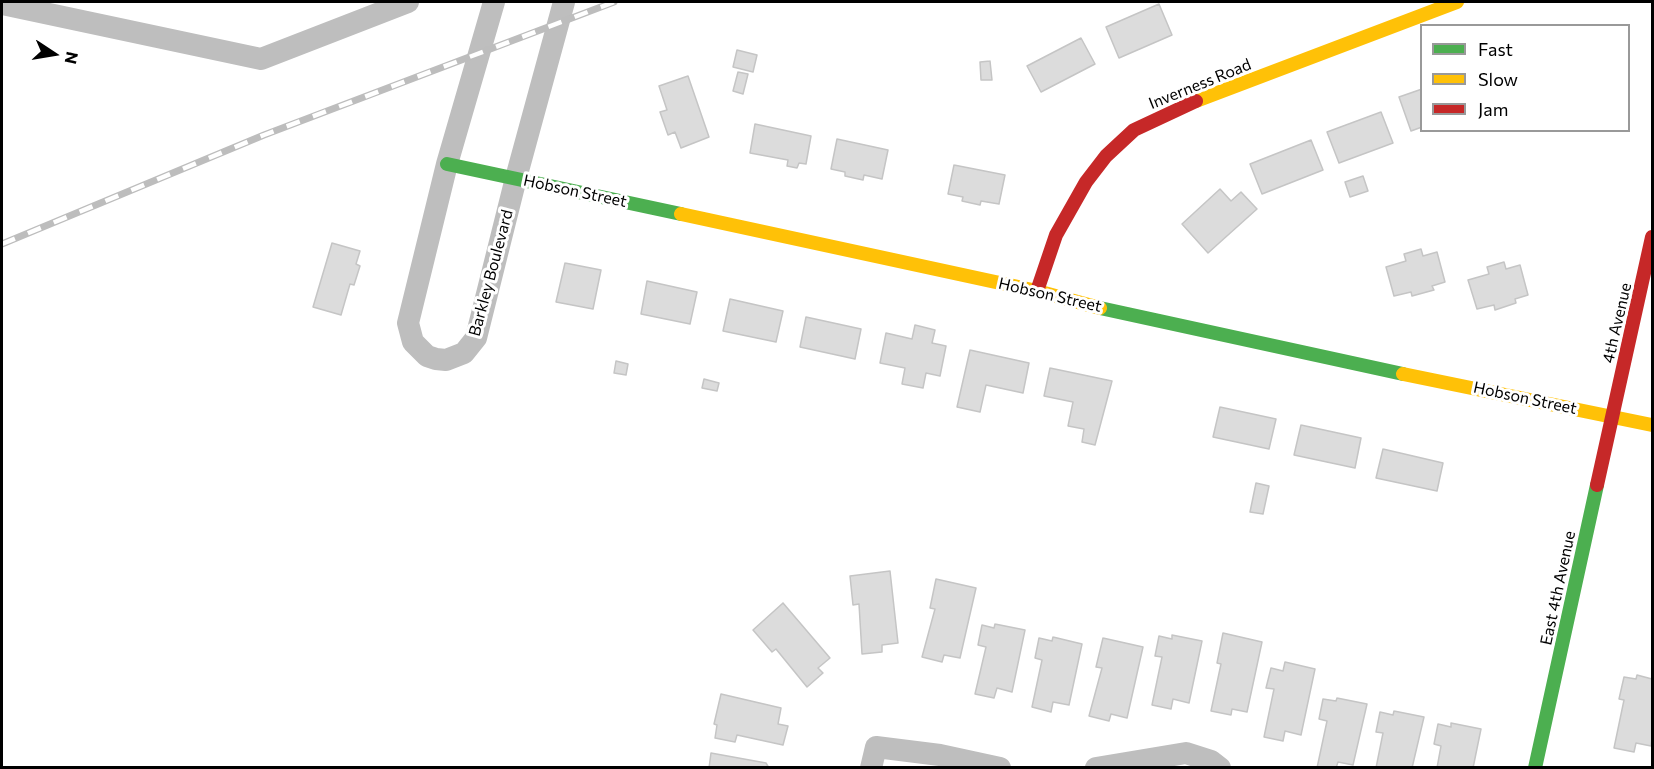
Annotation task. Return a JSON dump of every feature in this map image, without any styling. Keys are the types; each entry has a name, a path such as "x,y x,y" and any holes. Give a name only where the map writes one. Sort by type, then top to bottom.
{"street":[{"path":"2,4 261,59 408,2"},
{"name":"Barkley Boulevard","path":"494,2 447,164 408,323 413,342 419,350 436,359 455,358 464,353 476,338 516,178 564,2"},
{"name":"Inverness Road","path":"1036,291 1056,235 1086,182 1106,156 1134,130 1190,103 1457,2"},
{"name":"Hobson Street","path":"447,164 1036,291 1096,307 1395,372 1653,425"},
{"name":"4th Avenue","path":"1612,416 1653,237"},
{"name":"East 4th Avenue","path":"1535,768 1612,416"},
{"path":"871,768 876,747 940,756 1000,768"},
{"path":"1096,768 1186,753 1211,761 1220,768"}],"building":[{"path":"1159,4 1172,35 1119,58 1106,27"},
{"path":"1081,38 1095,64 1041,92 1027,66"},
{"path":"737,50 757,55 753,72 733,67"},
{"path":"990,61 992,80 981,80 980,62"},
{"path":"738,72 748,74 743,94 733,91"},
{"path":"688,76 709,137 681,148 675,132 668,135 660,112 667,110 659,86"},
{"path":"1420,90 1420,128 1411,131 1399,97"},
{"path":"1381,112 1393,143 1339,163 1327,132"},
{"path":"755,124 811,136 806,164 799,163 797,168 787,166 788,160 750,153"},
{"path":"837,139 888,150 882,179 864,175 863,180 845,176 845,172 831,169"},
{"path":"1311,140 1323,170 1262,194 1250,164"},
{"path":"954,165 1005,175 999,204 981,201 980,205 962,201 963,197 948,194"},
{"path":"1363,176 1368,191 1350,197 1345,182"},
{"path":"1220,189 1231,201 1241,192 1257,209 1208,253 1182,224"},
{"path":"332,243 360,251 356,264 360,266 354,285 350,284 341,315 313,307"},
{"path":"1421,249 1423,256 1437,252 1445,282 1432,286 1434,290 1412,296 1411,292 1394,296 1386,267 1406,261 1404,254"},
{"path":"1504,262 1506,269 1520,265 1528,295 1515,299 1516,303 1495,310 1494,305 1477,309 1468,280 1489,274 1487,267"},
{"path":"565,263 601,270 593,309 556,302"},
{"path":"647,281 697,292 690,324 641,314"},
{"path":"730,299 783,311 776,342 723,331"},
{"path":"806,317 861,329 855,359 800,347"},
{"path":"915,325 935,330 932,343 946,346 940,376 926,373 923,388 902,384 905,368 880,363 886,333 912,339"},
{"path":"970,350 1029,363 1023,393 986,385 980,412 957,407"},
{"path":"616,361 628,364 626,375 614,373"},
{"path":"1050,368 1112,381 1095,445 1082,442 1084,429 1068,426 1073,402 1044,396"},
{"path":"704,379 719,383 717,391 702,388"},
{"path":"1220,407 1276,419 1269,449 1213,437"},
{"path":"1301,425 1361,438 1355,468 1294,455"},
{"path":"1383,449 1443,463 1437,491 1376,478"},
{"path":"1256,483 1269,486 1263,514 1250,512"},
{"path":"890,571 898,643 882,645 882,652 862,654 859,604 853,605 850,576"},
{"path":"936,579 976,588 960,658 944,655 942,662 922,657 935,609 930,608"},
{"path":"783,603 830,658 818,668 823,673 807,687 776,649 772,652 753,630"},
{"path":"995,624 1025,630 1012,692 997,688 994,698 975,694 986,647 978,645 982,625 994,628"},
{"path":"1223,633 1262,642 1247,712 1232,709 1231,715 1211,711 1221,664 1217,663"},
{"path":"1172,635 1202,641 1189,703 1173,699 1171,709 1152,705 1162,657 1155,656 1159,636 1172,639"},
{"path":"1053,637 1082,644 1069,705 1053,702 1051,712 1032,707 1042,660 1035,658 1039,638 1052,641"},
{"path":"1103,638 1143,647 1127,718 1111,714 1109,721 1089,716 1102,668 1096,667"},
{"path":"1285,662 1315,669 1301,735 1285,731 1283,741 1264,737 1274,689 1266,688 1271,668 1283,671"},
{"path":"1637,675 1652,679 1652,738 1651,746 1636,743 1634,752 1614,748 1624,700 1619,699 1624,677 1636,679"},
{"path":"721,694 781,708 778,724 788,726 783,745 737,735 735,742 715,738 717,725 714,724"},
{"path":"1337,698 1367,704 1353,765 1338,762 1336,768 1317,768 1327,721 1319,719 1323,699 1336,701"},
{"path":"1394,711 1424,717 1412,768 1376,768 1383,733 1376,732 1380,712 1393,715"},
{"path":"1451,723 1481,729 1473,768 1437,768 1441,746 1434,744 1438,724 1451,727"},
{"path":"711,753 766,763 769,768 709,768"}],"railway":[{"path":"2,244 264,135 614,2"}],"traffic: fast":[{"path":"447,164 681,214"},
{"path":"1100,308 1403,374"},
{"path":"1535,768 1597,485"}],"traffic: slow":[{"path":"1196,101 1457,2"},
{"path":"681,214 1037,291 1100,308"},
{"path":"1403,374 1652,425"}],"traffic: jam":[{"path":"1037,291 1056,235 1086,182 1106,156 1134,130 1196,101"},
{"path":"1597,485 1652,237"}]}
